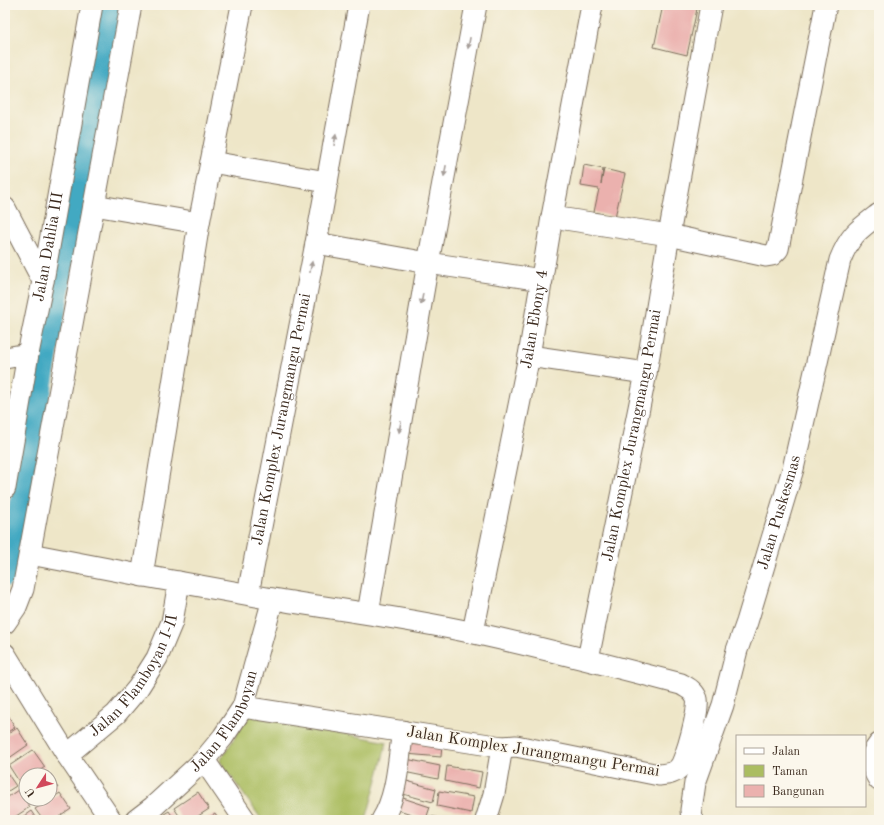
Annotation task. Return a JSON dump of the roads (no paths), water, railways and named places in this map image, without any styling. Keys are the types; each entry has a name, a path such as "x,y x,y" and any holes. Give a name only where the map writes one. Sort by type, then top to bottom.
{"street":[{"name":"Jalan Dahlia III","path":"5,488 92,5"},
{"path":"5,623 16,607 23,589 131,5"},
{"path":"142,576 199,223 242,5"},
{"name":"Jalan Komplex Jurangmangu Permai","path":"248,594 316,243 359,5"},
{"path":"368,613 428,263 476,5"},
{"name":"Jalan Ebony 4","path":"473,632 529,356 552,217 592,5"},
{"name":"Jalan Komplex Jurangmangu Permai","path":"588,660 646,373 669,235 711,5"},
{"path":"552,217 669,235 766,256 772,255 778,249 826,5"},
{"path":"211,162 327,182"},
{"path":"94,205 199,223"},
{"path":"5,208 43,281"},
{"name":"Jalan Puskesmas","path":"692,820 691,810 694,783 723,705 737,650 747,622 793,468 840,260 847,243 858,229 879,214"},
{"path":"316,243 428,263 542,280"},
{"path":"5,358 28,354"},
{"path":"529,356 646,373"},
{"name":"Jalan Komplex Jurangmangu Permai","path":"30,554 142,576 274,599 368,613 473,632 681,684 691,690 697,700 697,711 684,759 679,768 670,774 659,774 516,746 502,747 243,707"},
{"name":"Jalan Flamboyan I-II","path":"67,755 116,714 138,688 157,658 172,622 179,582"},
{"name":"Jalan Flamboyan","path":"136,820 204,760 223,737 243,707 274,599"},
{"path":"5,654 67,755 111,820"},
{"path":"382,820 388,810 395,784 402,731"},
{"path":"879,744 872,753 870,760 872,770 879,780"},
{"path":"486,820 494,794 502,747"},
{"path":"204,760 246,820"}],"waterway":[{"path":"5,576 9,567 110,5"}]}
